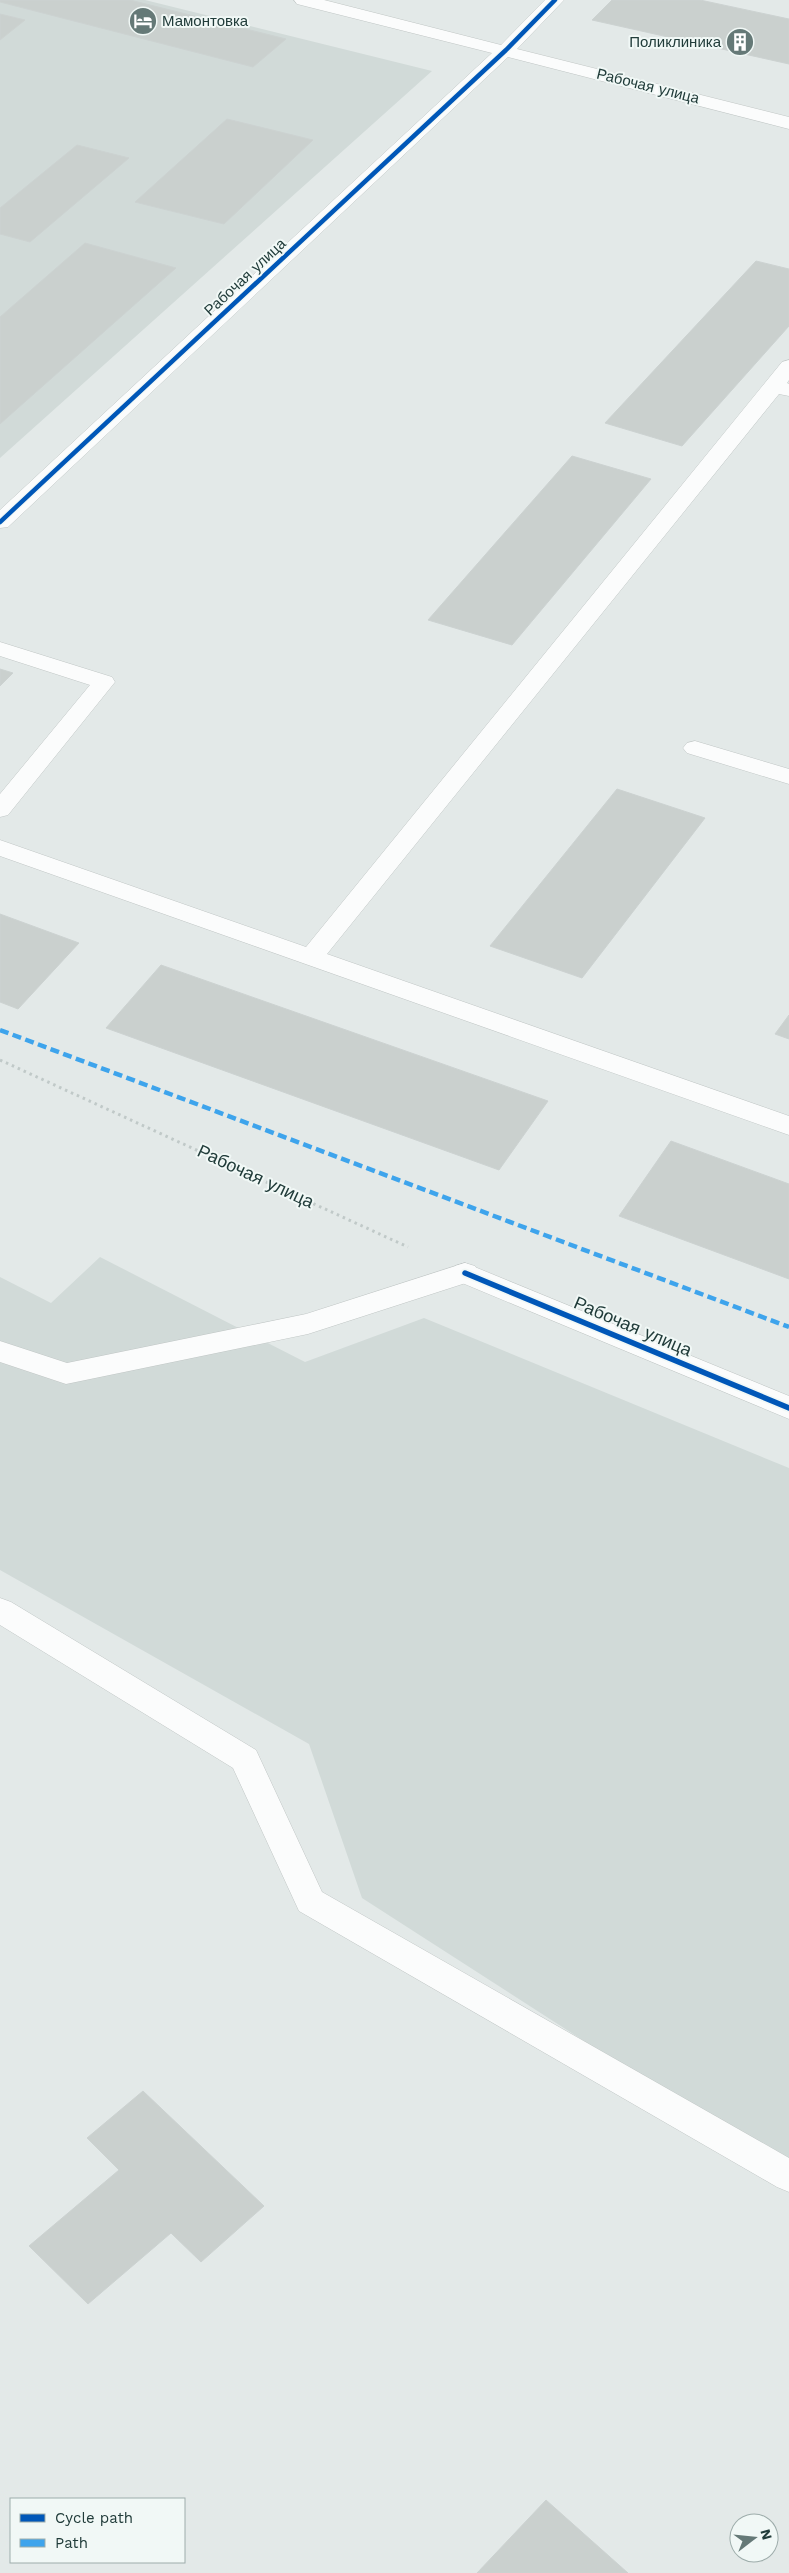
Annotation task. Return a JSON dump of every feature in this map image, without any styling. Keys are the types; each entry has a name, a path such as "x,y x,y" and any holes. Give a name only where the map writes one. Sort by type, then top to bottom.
{"street":[{"name":"Рабочая улица","path":"303,0 789,122"},
{"path":"506,50 555,0"},
{"name":"Рабочая улица","path":"0,522 506,50"},
{"path":"310,958 782,388 789,366"},
{"path":"0,649 104,682 0,810"},
{"path":"695,748 789,777"},
{"path":"0,848 789,1126"},
{"name":"Рабочая улица","path":"465,1273 789,1408"},
{"path":"0,1351 66,1374 308,1324 465,1273"},
{"path":"0,1610 245,1759 310,1901 789,2176"}],"shaded area":[{"path":"0,0 145,0 432,71 0,458"},
{"path":"100,1257 305,1362 424,1318 789,1468 789,2173 362,1898 309,1744 0,1570 0,1277 51,1303"}],"building":[{"name":"Мамонтовка","path":"0,0 130,0 286,39 253,67 0,2"},
{"name":"Поликлиника","path":"612,0 700,0 789,19 789,64 592,20"},
{"path":"0,14 25,20 0,40"},
{"path":"227,119 313,140 224,224 135,202"},
{"path":"77,145 129,158 30,242 0,234 0,208"},
{"path":"85,243 176,268 0,424 0,317"},
{"path":"756,261 789,269 789,326 682,446 605,423"},
{"path":"572,456 651,479 512,645 428,620"},
{"path":"0,669 13,673 0,686"},
{"path":"617,789 705,818 582,978 490,946"},
{"path":"0,914 79,943 18,1009 0,1002"},
{"path":"161,965 548,1101 499,1170 106,1028"},
{"path":"789,1015 789,1039 775,1034"},
{"path":"671,1141 789,1184 789,1279 619,1216"},
{"path":"143,2091 264,2206 201,2262 171,2233 88,2304 29,2246 119,2170 87,2138"},
{"path":"546,2500 628,2573 477,2573"}],"marked path":[{"path":"0,1030 789,1327"}],"cycle path":[{"path":"0,522 506,50 555,0"},
{"path":"465,1273 789,1408"}],"place":[{"name":"Мамонтовка","path":"143,21"},
{"name":"Поликлиника","path":"740,42"}]}
